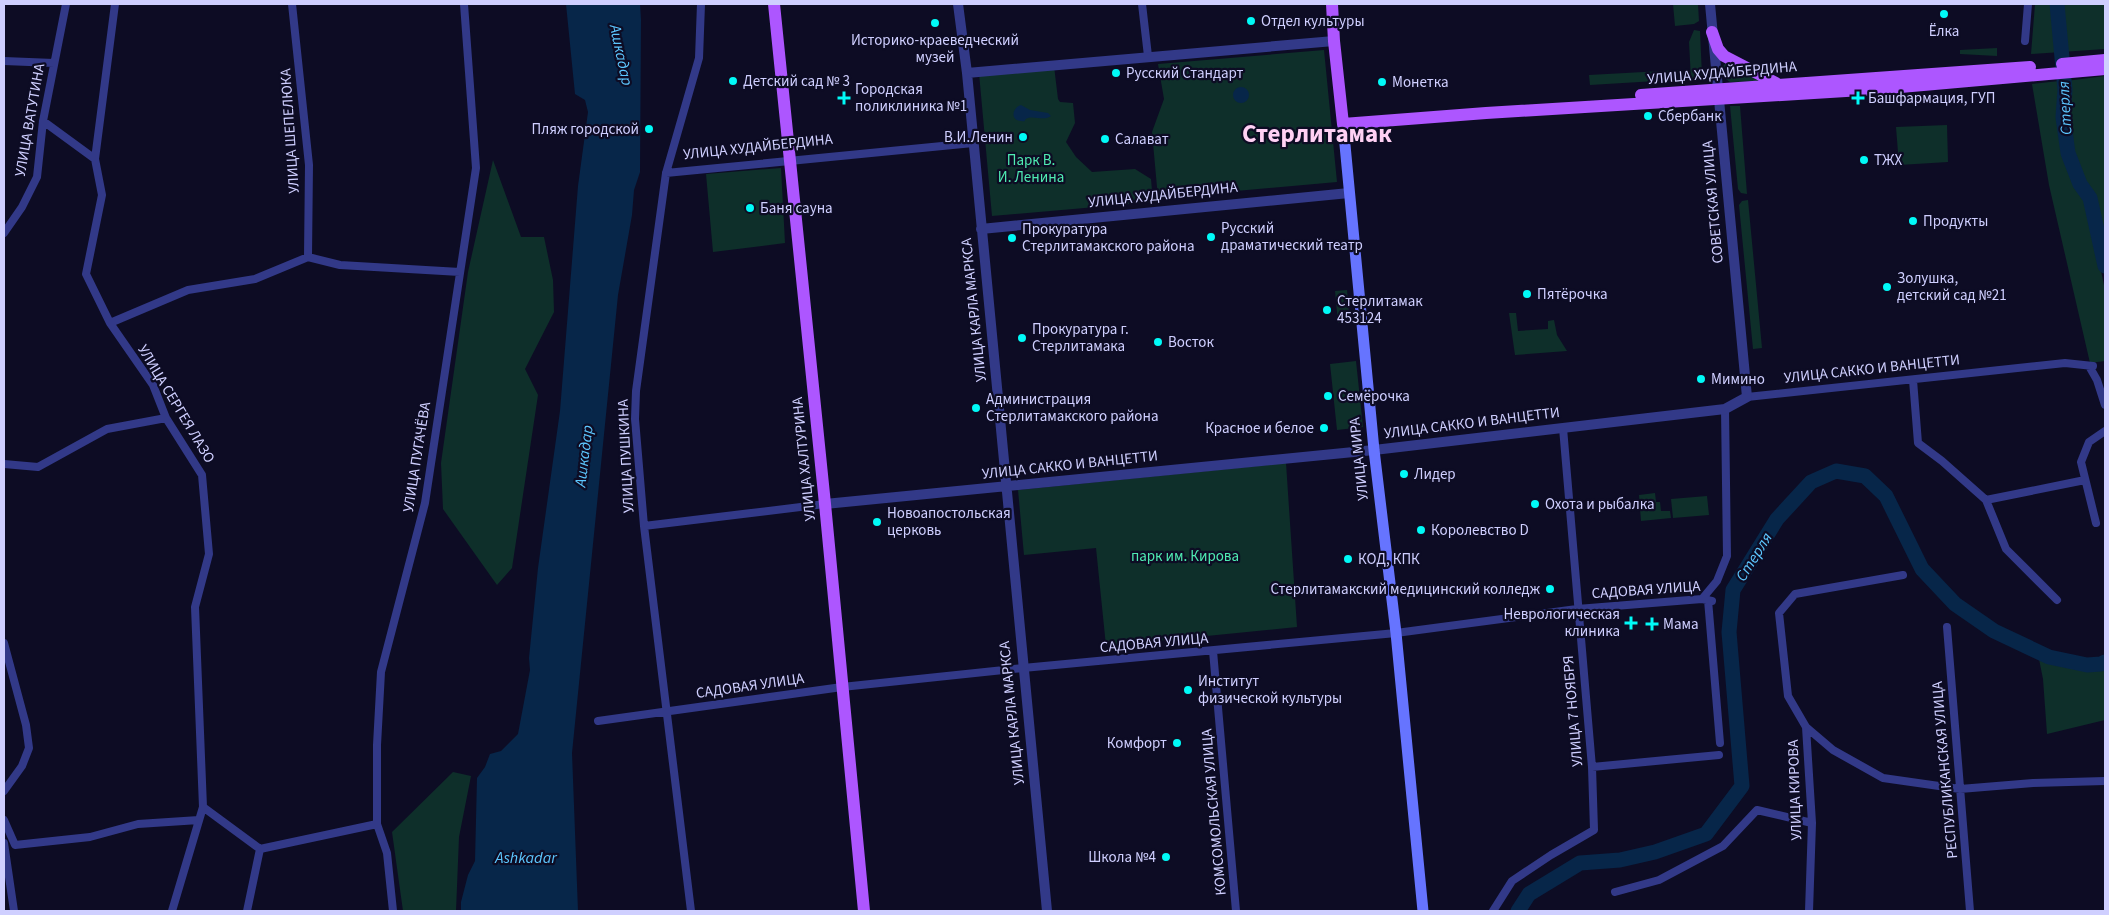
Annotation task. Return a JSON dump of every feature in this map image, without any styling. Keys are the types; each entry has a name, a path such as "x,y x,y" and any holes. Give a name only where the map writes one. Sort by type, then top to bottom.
{"main road":[{"name":"УЛИЦА ХАЛТУРИНА","path":"774,4 864,911"},
{"name":"УЛИЦА МИРА","path":"1332,4 1374,450 1396,634 1423,911"},
{"path":"1712,32 1718,49 1724,56 1778,84"},
{"name":"УЛИЦА ХУДАЙБЕРДИНА","path":"1342,120 1570,107 1719,95 1878,89 2102,64"},
{"name":"УЛИЦА ХУДАЙБЕРДИНА","path":"1719,95 1778,84 2034,71"}],"street":[{"name":"УЛИЦА ВАТУТИНА","path":"4,233 22,207 37,177 43,121 66,4"},
{"name":"УЛИЦА СЕРГЕЯ ЛАЗО","path":"116,4 95,159 102,194 86,274 110,323 153,385 166,418 202,475 209,554 195,607 203,807 172,911"},
{"name":"УЛИЦА ШЕПЕЛЮКА","path":"292,4 309,165 308,257"},
{"name":"УЛИЦА ПУГАЧЁВА","path":"393,911 387,854 377,824 377,745 381,672 425,503 476,168 464,4"},
{"name":"УЛИЦА ПУШКИНА","path":"691,911 665,712 644,526 635,419 636,391 666,173 699,58 701,4"},
{"name":"УЛИЦА КАРЛА МАРКСА","path":"958,4 967,73 1047,911"},
{"path":"1142,4 1148,56"},
{"name":"СОВЕТСКАЯ УЛИЦА","path":"1710,4 1747,398"},
{"path":"2025,40 2028,4"},
{"path":"967,73 1334,41"},
{"path":"4,61 54,63"},
{"path":"43,121 95,159"},
{"name":"УЛИЦА ХУДАЙБЕРДИНА","path":"666,173 973,142"},
{"name":"УЛИЦА ХУДАЙБЕРДИНА","path":"981,229 1349,193"},
{"path":"110,323 188,290 255,279 308,257 340,265 460,272"},
{"name":"УЛИЦА САККО И ВАНЦЕТТИ","path":"644,526 825,504 1374,450 1725,409 1747,398 2065,363 2091,366 2105,405"},
{"path":"1913,380 1918,443 1942,461 1986,500 2006,549 2057,600"},
{"path":"1720,743 1707,600 1727,556 1725,409"},
{"path":"4,464 38,467 107,429 166,418"},
{"name":"УЛИЦА 7 НОЯБРЯ","path":"1493,911 1512,881 1594,830 1592,767 1562,428"},
{"path":"2096,524 2081,462 2089,442 2105,431"},
{"path":"1986,500 2085,480"},
{"name":"УЛИЦА КИРОВА","path":"1809,911 1812,823 1806,727 1788,696 1779,613 1795,594 1903,575"},
{"name":"САДОВАЯ УЛИЦА","path":"598,721 842,687 1023,668 1396,634 1577,608 1707,600"},
{"name":"РЕСПУБЛИКАНСКАЯ УЛИЦА","path":"1947,627 1970,911"},
{"path":"4,643 26,725 30,748 22,766 4,790"},
{"name":"КОМСОМОЛЬСКАЯ УЛИЦА","path":"1213,651 1236,911"},
{"path":"1806,727 1833,750 1883,778 1960,789 2034,783 2105,781"},
{"path":"1592,767 1719,756"},
{"path":"203,807 260,849 377,824"},
{"path":"1615,892 1659,880 1723,846 1757,810 1812,823"},
{"path":"4,820 15,845 90,837 138,824 199,820"},
{"path":"4,843 14,911"},
{"path":"248,911 260,849"}],"green space":[{"path":"1673,4 1698,4 1699,21 1694,24 1675,26"},
{"path":"2035,4 2105,4 2105,49 2031,54"},
{"path":"1694,30 1700,31 1702,76 1691,79 1689,42"},
{"path":"1997,48 1997,56 1960,54 1960,50"},
{"path":"1324,50 1337,182 1158,198 1152,132 1164,99 1158,64"},
{"path":"1725,64 1761,81 1730,82 1723,77 1723,66"},
{"name":"Парк В. И. Ленина","path":"1054,66 1058,99 1060,102 1073,103 1075,123 1066,142 1076,157 1092,172 1135,169 1151,179 1153,202 992,216 979,73"},
{"path":"1680,70 1689,79 1590,85 1589,75"},
{"path":"2105,76 2105,247 2094,197 2082,182 2070,152 2065,117 2066,81"},
{"path":"2059,81 2060,117 2065,153 2076,185 2086,199 2105,290 2105,361 2090,363 2049,185 2032,84"},
{"path":"1730,106 1740,106 1747,194 1741,193 1738,189"},
{"path":"1947,125 1948,162 1899,165 1896,127"},
{"path":"493,160 521,237 544,237 553,280 554,312 525,369 538,395 512,568 497,585 443,509 441,463 468,272"},
{"path":"781,168 785,243 713,252 706,174"},
{"path":"1748,200 1762,348 1753,349 1739,205 1742,201"},
{"path":"1347,290 1350,322 1338,323 1335,291"},
{"path":"1509,313 1516,313 1518,331 1548,329 1548,321 1554,320 1557,335 1567,351 1515,355"},
{"path":"1356,361 1363,427 1337,430 1330,364"},
{"name":"парк им. Кирова","path":"1286,463 1297,627 1106,646 1096,548 1024,555 1018,490"},
{"path":"1655,493 1656,502 1660,502 1661,511 1670,511 1671,518 1641,521 1639,495"},
{"path":"1707,496 1709,515 1673,518 1671,499"},
{"path":"2039,659 2086,670 2105,668 2105,720 2047,734 2043,679"},
{"path":"453,772 471,776 459,837 456,911 403,911 392,832"}],"water":[{"name":"Ashkadar","path":"566,4 640,4 641,20 640,172 634,190 632,215 618,295 572,753 578,911 461,911 461,902 468,875 475,861 477,778 485,767 490,754 501,751 518,734 530,670 529,658 538,568 560,411 578,186 588,112 585,100 575,94"},
{"path":"1241,87 1249,95 1241,103 1233,95"},
{"path":"1021,105 1030,110 1048,113 1051,116 1046,118 1028,118 1024,121 1017,120 1014,116 1014,111"}],"waterway":[{"name":"Стерля","path":"2057,4 2065,90 2063,117 2068,153 2080,184 2090,198 2105,266"},
{"name":"Стерля","path":"1518,911 1529,894 1580,863 1620,860 1655,852 1706,834 1742,786 1729,632 1733,590 1777,519 1811,482 1836,471 1865,476 1886,496 1922,569 1955,604 1994,631 2049,657 2087,665 2105,662"}],"place":[{"name":"Ёлка","path":"1944,14"},
{"name":"Отдел культуры","path":"1251,21"},
{"name":"Историко-краеведческий музей","path":"935,23"},
{"name":"Русский Стандарт","path":"1116,73"},
{"name":"Детский сад № 3","path":"733,81"},
{"name":"Монетка","path":"1382,82"},
{"name":"Городская поликлиника №1","path":"844,98"},
{"name":"Башфармация, ГУП","path":"1858,98"},
{"name":"Сбербанк","path":"1648,116"},
{"name":"Пляж городской","path":"649,129"},
{"name":"В.И.Ленин","path":"1023,137"},
{"name":"Салават","path":"1105,139"},
{"name":"ТЖХ","path":"1864,160"},
{"name":"Баня сауна","path":"750,208"},
{"name":"Продукты","path":"1913,221"},
{"name":"Русский драматический театр","path":"1211,237"},
{"name":"Прокуратура Стерлитамакского района","path":"1012,238"},
{"name":"Золушка, детский сад №21","path":"1887,287"},
{"name":"Пятёрочка","path":"1527,294"},
{"name":"Стерлитамак 453124","path":"1327,310"},
{"name":"Прокуратура г. Стерлитамака","path":"1022,338"},
{"name":"Восток","path":"1158,342"},
{"name":"Мимино","path":"1701,379"},
{"name":"Семёрочка","path":"1328,396"},
{"name":"Администрация Стерлитамакского района","path":"976,408"},
{"name":"Красное и белое","path":"1324,428"},
{"name":"Лидер","path":"1404,474"},
{"name":"Охота и рыбалка","path":"1535,504"},
{"name":"Новоапостольская церковь","path":"877,522"},
{"name":"Королевство D","path":"1421,530"},
{"name":"КОД, КПК","path":"1348,559"},
{"name":"Стерлитамакский медицинский колледж","path":"1550,589"},
{"name":"Неврологическая клиника","path":"1631,623"},
{"name":"Мама","path":"1652,624"},
{"name":"Институт физической культуры","path":"1188,690"},
{"name":"Комфорт","path":"1177,743"},
{"name":"Школа №4","path":"1166,857"}],"district":[{"name":"Стерлитамак","path":"1317,134"}],"water label":[{"name":"Ашкадар","path":"621,55"},
{"name":"Ашкадар","path":"584,456"}]}
